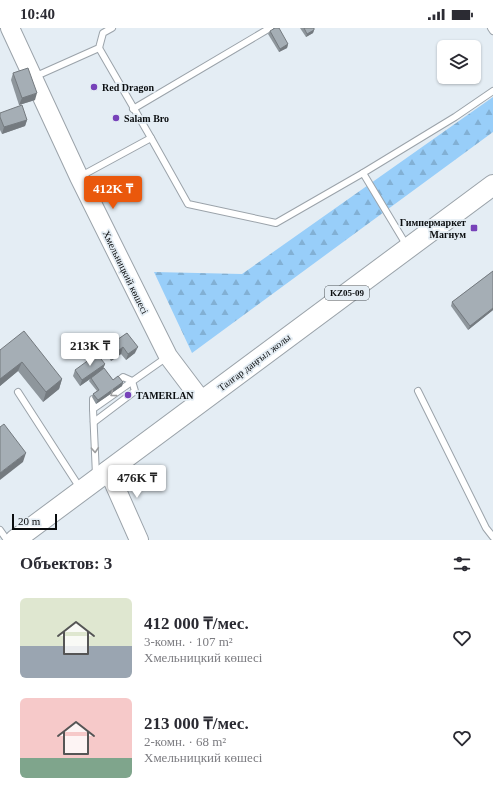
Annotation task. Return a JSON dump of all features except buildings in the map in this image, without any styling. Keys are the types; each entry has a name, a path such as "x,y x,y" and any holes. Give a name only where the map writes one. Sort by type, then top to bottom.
{"main road":[{"name":"Талғар даңғыл жолы","path":"15,540 95,479 493,185"}],"street":[{"name":"Хмельницкий көшесі","path":"10,28 79,177 168,356 202,401"},
{"path":"95,479 139,540"}],"lane":[{"path":"112,28 103,33 99,48 188,204 276,222 363,173 455,117 493,91"},
{"path":"134,109 270,28"},
{"path":"33,78 99,48"},
{"path":"79,177 151,138"},
{"path":"363,173 408,248"},
{"path":"93,409 168,356"},
{"path":"118,381 123,377 132,381"},
{"path":"94,422 135,392 132,381"},
{"path":"418,391 486,528 493,537"},
{"path":"18,392 95,479"},
{"path":"93,399 95,479"},
{"path":"0,530 7,540"}],"green space":[{"path":"493,97 493,132 192,353 154,272 242,274"}],"place":[{"name":"Red Dragon","path":"94,87"},
{"name":"Salam Bro","path":"116,118"},
{"name":"Гимпермаркет Магнум","path":"474,228"},
{"name":"TAMERLAN","path":"128,395"}]}
